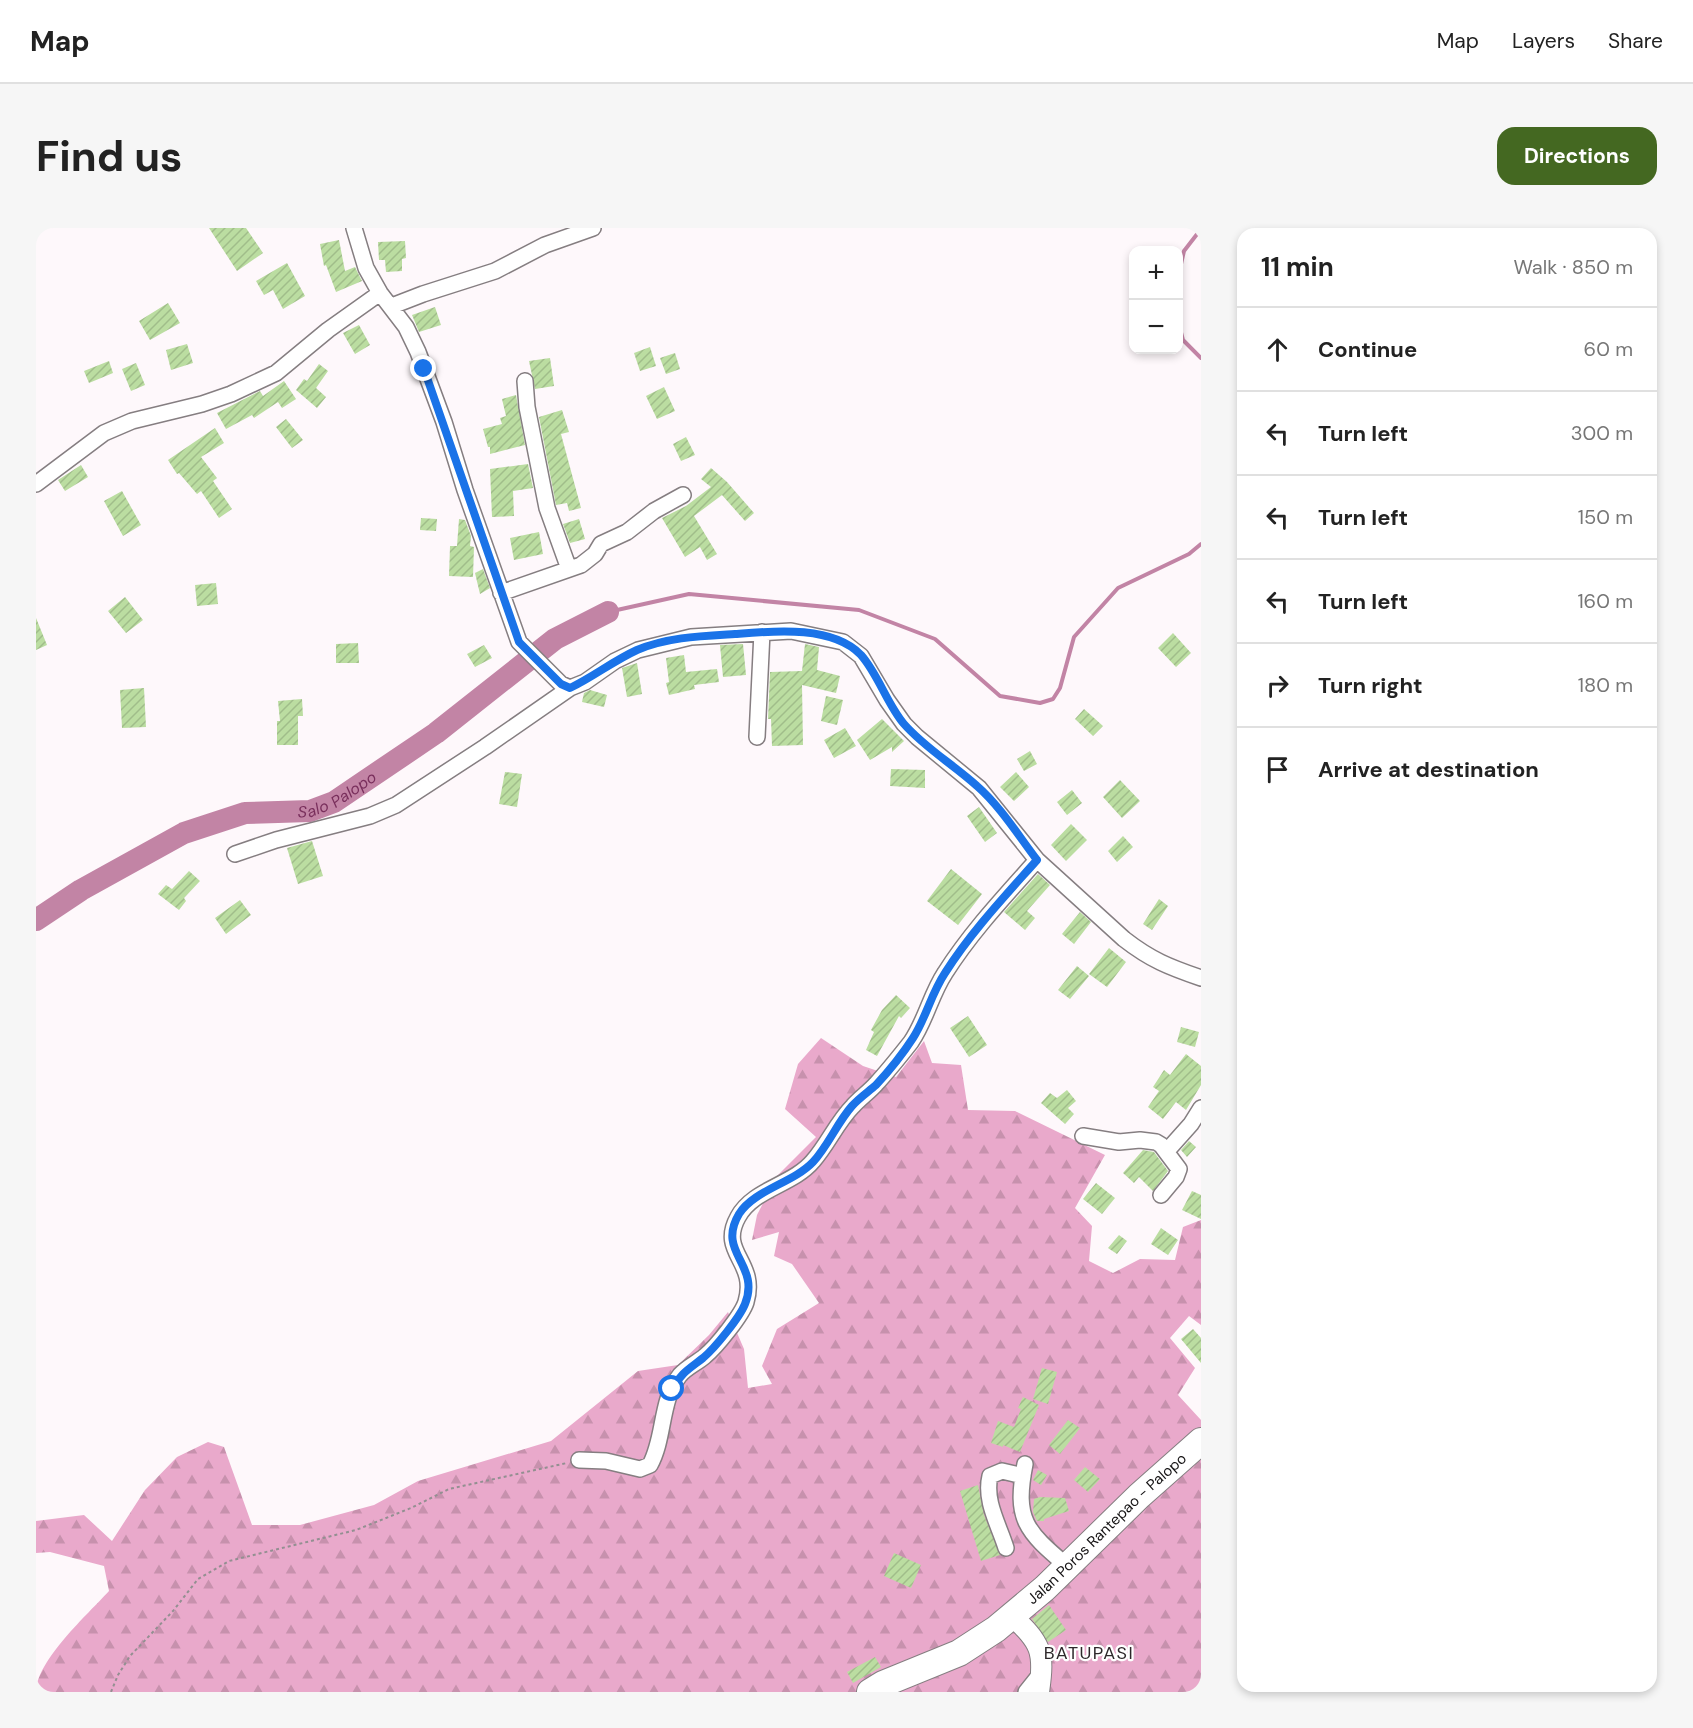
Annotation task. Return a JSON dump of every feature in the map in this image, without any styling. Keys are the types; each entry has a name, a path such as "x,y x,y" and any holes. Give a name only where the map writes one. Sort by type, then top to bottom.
{"highway":[{"name":"Jalan Poros Rantepao - Palopo","path":"870,1692 883,1684 959,1653 996,1629 1045,1588 1139,1496 1201,1441"}],"street":[{"path":"354,228 366,268 380,293 406,327 421,361 519,642 565,686"},
{"path":"392,306 495,271 544,245 593,228"},
{"path":"36,484 104,433 132,421 212,401 276,373 328,330 380,293"},
{"path":"525,381 527,407 547,508 569,569"},
{"path":"501,592 590,560 601,544 627,532 654,511 683,495"},
{"path":"235,854 276,840 370,816 396,805 485,747 565,686 585,682 615,661 638,650 692,637 791,631 843,642 861,656 886,700 904,724 979,788 1037,860 1139,951 1161,964 1201,978"},
{"path":"757,737 762,632"},
{"path":"579,1460 606,1461 640,1469 650,1465 657,1452 672,1389 680,1375 705,1356 725,1334 745,1304 748,1277 731,1238 732,1230 742,1210 746,1204 803,1171 814,1161 852,1106 875,1085 911,1041 924,1019 944,974 978,929 1037,860"},
{"path":"1166,1152 1179,1140 1201,1108"},
{"path":"1083,1136 1119,1142 1150,1140 1161,1145 1177,1165 1179,1173 1161,1195"},
{"path":"1006,1548 989,1502 988,1484 990,1476 1002,1471 1024,1470 1021,1501 1026,1523 1032,1534 1067,1566"},
{"path":"1011,1615 1032,1635 1040,1649 1042,1672 1039,1692"},
{"path":"1026,1692 1042,1672"}],"path":[{"path":"111,1692 130,1656 173,1611 198,1580 229,1562 356,1530 411,1508 449,1489 579,1460"}],"green space":[{"path":"821,1038 863,1066 896,1077 924,1041 932,1063 961,1065 968,1110 1015,1111 1105,1155 1075,1208 1092,1226 1089,1261 1113,1273 1140,1259 1175,1260 1183,1227 1201,1220 1201,1325 1189,1316 1170,1338 1195,1368 1178,1395 1201,1420 1201,1692 36,1692 44,1666 54,1652 109,1591 104,1566 50,1552 36,1553 36,1521 84,1515 112,1541 145,1490 177,1457 208,1442 224,1447 252,1525 300,1525 374,1505 418,1481 551,1441 638,1371 678,1365 709,1335 728,1312 744,1349 748,1388 772,1384 762,1366 777,1329 819,1303 792,1264 774,1256 779,1232 752,1240 757,1215 777,1176 816,1137 785,1109 798,1064"}],"building":[{"path":"209,228 246,228 263,253 237,271"},
{"path":"339,240 345,271 355,267 362,281 336,292 326,265 324,266 320,244"},
{"path":"405,241 406,258 402,259 402,271 386,272 385,260 379,260 378,242"},
{"path":"287,263 305,296 283,309 273,290 264,295 256,281"},
{"path":"168,303 180,323 150,340 139,321"},
{"path":"435,307 441,325 419,332 412,315"},
{"path":"359,325 370,345 355,354 343,333"},
{"path":"187,344 193,363 171,370 166,350"},
{"path":"650,347 656,366 640,371 634,353"},
{"path":"675,353 680,369 666,374 660,358"},
{"path":"550,358 554,386 535,389 529,361"},
{"path":"109,361 113,373 89,383 84,371"},
{"path":"136,363 145,385 131,391 122,369"},
{"path":"319,364 328,371 316,388 326,397 317,408 296,390 304,379 307,381"},
{"path":"284,381 296,399 282,408 278,402 254,418 252,415 226,429 217,413 260,391 263,396"},
{"path":"664,387 675,411 657,419 646,396"},
{"path":"516,395 525,445 490,454 490,447 488,447 483,429 502,424 500,418 506,416 502,399"},
{"path":"562,410 569,432 561,434 581,508 569,511 567,503 556,505 539,417"},
{"path":"286,419 303,440 292,448 276,427"},
{"path":"215,428 224,443 201,457 217,478 213,481 232,509 219,518 201,491 197,494 179,473 177,474 168,460"},
{"path":"686,437 695,455 681,461 673,444"},
{"path":"528,464 533,488 513,491 514,516 492,517 490,469"},
{"path":"81,465 88,477 65,491 58,480"},
{"path":"711,468 727,482 754,513 745,521 722,495 694,516 717,554 707,560 700,547 685,557 662,518 686,506 711,487 701,479"},
{"path":"122,491 141,525 123,536 104,501"},
{"path":"421,518 437,519 436,531 420,530"},
{"path":"459,519 465,520 471,536 470,546 474,547 473,577 449,576 450,546 457,546"},
{"path":"579,519 585,539 570,543 563,524"},
{"path":"539,532 543,554 514,560 510,538"},
{"path":"483,569 490,588 480,594 475,573"},
{"path":"216,583 218,604 197,606 195,585"},
{"path":"125,597 143,620 126,633 108,611"},
{"path":"36,618 47,645 36,650"},
{"path":"1173,633 1191,653 1176,667 1158,648"},
{"path":"358,643 359,663 336,663 336,644"},
{"path":"743,644 746,675 723,677 720,645"},
{"path":"805,644 819,647 817,670 840,676 836,693 802,685 803,745 772,746 771,719 768,719 770,672 802,671"},
{"path":"484,645 492,658 475,667 467,654"},
{"path":"684,655 686,672 717,669 719,682 694,685 695,689 669,695 666,683 669,682 666,658"},
{"path":"637,663 642,694 627,697 622,668"},
{"path":"144,688 146,727 122,728 120,690"},
{"path":"590,690 607,695 604,707 582,702 584,693"},
{"path":"826,696 843,700 837,725 821,721"},
{"path":"302,699 303,716 298,716 298,745 277,745 277,721 280,721 278,701"},
{"path":"1084,709 1103,726 1093,736 1075,719"},
{"path":"882,719 904,741 892,752 892,747 870,760 857,740"},
{"path":"845,728 856,746 834,758 824,740"},
{"path":"1030,751 1037,764 1024,771 1017,759"},
{"path":"891,769 925,770 925,788 890,786"},
{"path":"505,772 522,774 517,807 499,804"},
{"path":"1016,772 1029,787 1014,801 1000,787"},
{"path":"1120,780 1140,801 1122,818 1103,797"},
{"path":"1072,790 1082,803 1067,815 1057,802"},
{"path":"979,807 997,833 985,842 967,816"},
{"path":"1071,824 1087,840 1066,861 1051,845"},
{"path":"1123,836 1133,847 1117,862 1108,851"},
{"path":"312,841 323,876 298,884 287,848"},
{"path":"951,869 982,894 958,925 927,901"},
{"path":"189,871 200,881 184,898 186,901 179,910 158,894 166,885 172,889"},
{"path":"1038,874 1050,885 1027,911 1035,918 1025,930 1004,912"},
{"path":"1159,899 1168,906 1152,930 1143,924"},
{"path":"240,900 251,915 226,934 215,918"},
{"path":"1080,912 1091,922 1074,944 1062,934"},
{"path":"1109,948 1126,962 1107,987 1089,974"},
{"path":"1077,966 1089,976 1070,999 1058,990"},
{"path":"896,995 910,1008 901,1018 899,1016 877,1056 866,1050 874,1032 871,1030 882,1010"},
{"path":"968,1016 987,1045 969,1057 950,1028"},
{"path":"1181,1027 1199,1032 1195,1047 1177,1042"},
{"path":"1186,1054 1201,1066 1201,1085 1186,1110 1176,1102 1163,1119 1148,1107 1159,1091 1153,1087 1164,1070 1170,1075"},
{"path":"1067,1090 1076,1101 1068,1108 1074,1114 1065,1124 1041,1103 1050,1093 1057,1098"},
{"path":"1189,1141 1196,1147 1187,1157 1181,1150"},
{"path":"1143,1150 1154,1152 1168,1171 1153,1191 1139,1177 1134,1183 1123,1173"},
{"path":"1096,1183 1115,1198 1102,1214 1083,1199"},
{"path":"1192,1191 1201,1195 1201,1219 1182,1210"},
{"path":"1161,1228 1178,1240 1168,1255 1151,1244"},
{"path":"1119,1235 1127,1241 1117,1254 1108,1248"},
{"path":"1193,1329 1201,1338 1201,1363 1181,1339"},
{"path":"1042,1368 1057,1372 1048,1404 1033,1399"},
{"path":"1023,1397 1039,1405 1020,1452 991,1443 998,1421 1014,1427"},
{"path":"1068,1420 1080,1428 1060,1454 1049,1445"},
{"path":"1085,1467 1100,1479 1088,1492 1074,1480"},
{"path":"1038,1470 1047,1475 1041,1485 1033,1480"},
{"path":"978,1485 984,1515 1000,1555 981,1561 960,1491"},
{"path":"1040,1497 1065,1498 1069,1511 1044,1519 1044,1521 1037,1521 1033,1512 1034,1499"},
{"path":"894,1553 921,1565 911,1588 884,1576"},
{"path":"1049,1605 1066,1630 1048,1642 1032,1619"},
{"path":"875,1657 881,1667 853,1683 847,1672"}],"waterway":[{"path":"1183,255 1201,229"},
{"path":"1183,340 1201,358"},
{"path":"608,612 689,594 859,610 935,639 1000,696 1040,703 1053,699 1060,688 1074,637 1118,588 1189,554 1201,544"},
{"name":"Salo Palopo","path":"36,920 81,890 184,833 245,813 310,811 334,802 436,733 555,639 608,612"}],"district":[{"name":"BATUPASI","path":"1089,1653"}],"route":[{"path":"424,369 519,642 561,684 570,688 585,682 615,661 638,650 692,637 791,631 843,642 861,656 886,700 904,724 979,788 1037,860 970,938 944,974 924,1019 911,1041 875,1085 852,1106 814,1161 803,1171 746,1204 732,1230 731,1238 748,1277 745,1304 725,1334 705,1356 680,1375 672,1389"}]}
